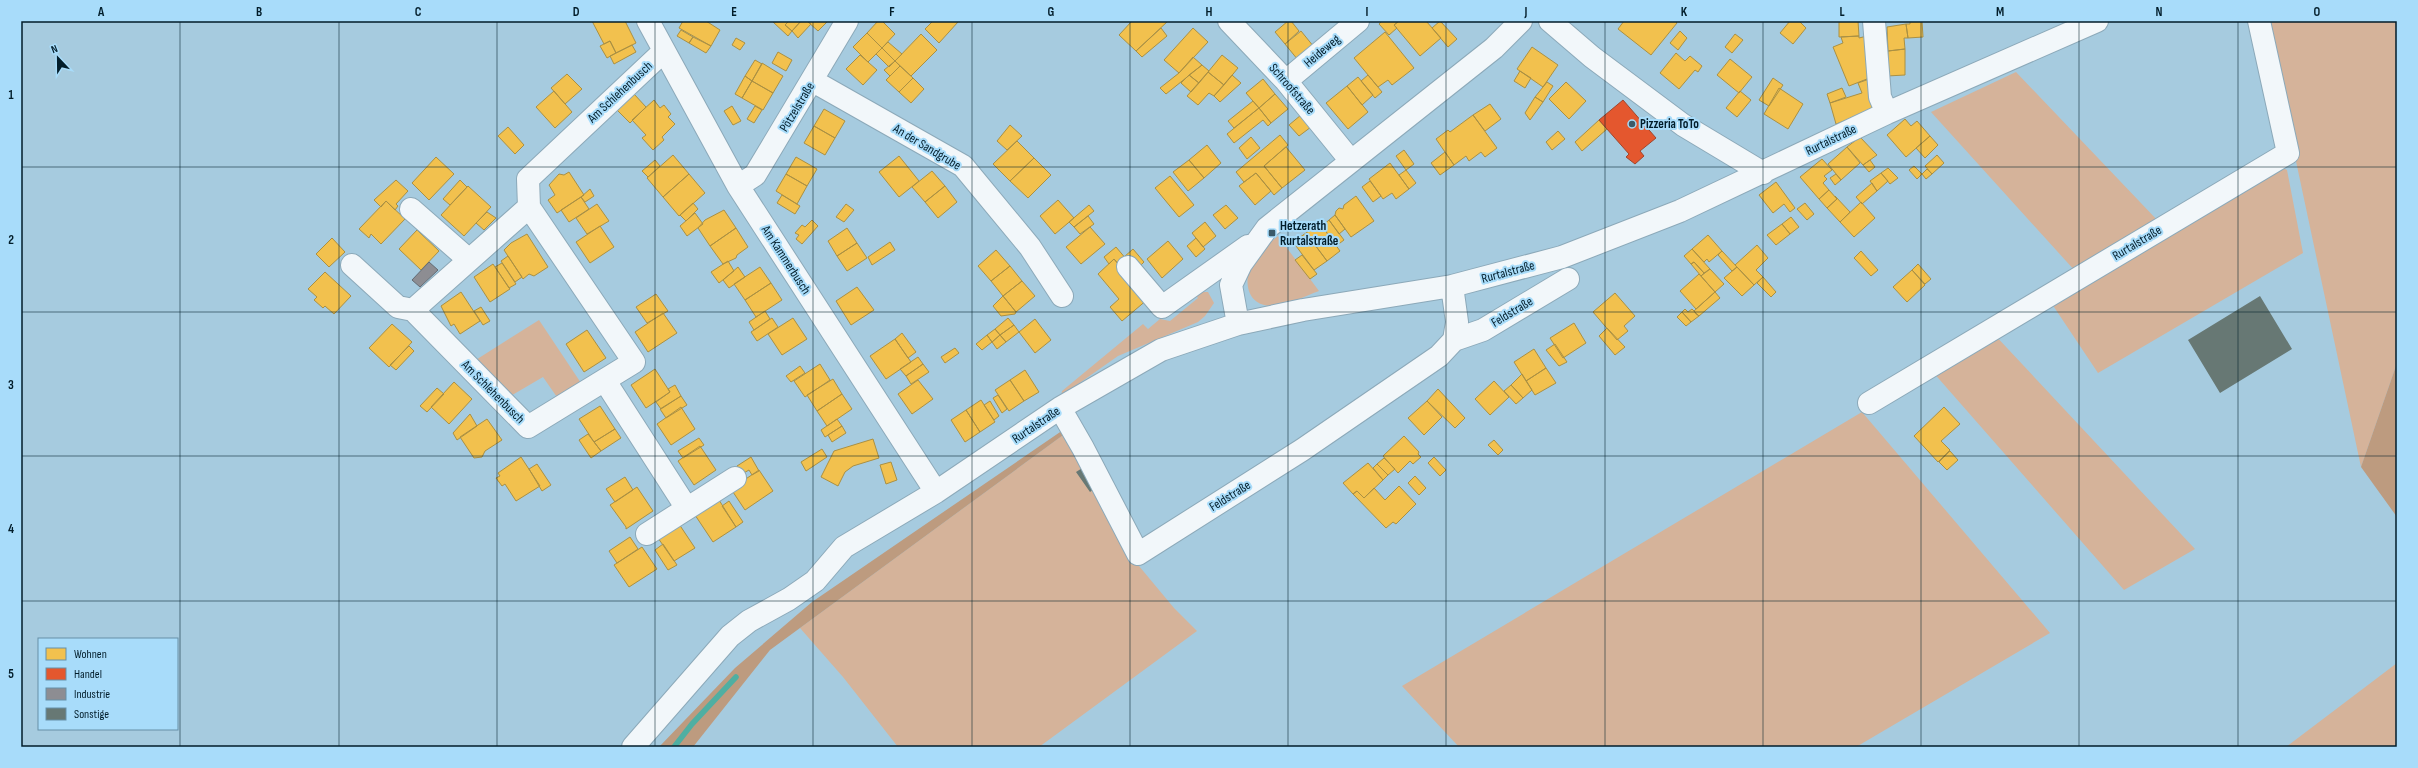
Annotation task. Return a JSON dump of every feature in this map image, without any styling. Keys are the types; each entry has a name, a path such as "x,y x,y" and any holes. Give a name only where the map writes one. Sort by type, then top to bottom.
{"street":[{"name":"Am Kammerbusch","path":"648,21 738,186 936,492"},
{"name":"Pötzelstraße","path":"738,186 755,175 813,81 847,21"},
{"name":"Schroofstraße","path":"1229,21 1286,81 1351,161"},
{"name":"Heideweg","path":"1286,81 1358,21"},
{"path":"1238,324 1231,285 1257,240 1267,228 1494,48 1521,21"},
{"path":"1550,21 1592,57 1683,125 1763,173"},
{"path":"1874,21 1880,97 1887,114"},
{"name":"Rurtalstraße","path":"633,747 730,636 749,621 789,600 815,581 844,547 936,492 1060,408 1161,350 1238,324 1303,310 1452,286 1562,257 1680,211 1887,114 2097,21"},
{"name":"Rurtalstraße","path":"1869,403 2288,153 2259,21"},
{"name":"Am Schlehenbusch","path":"352,265 398,307 413,310 528,427 634,362 529,207 528,179 664,52"},
{"name":"An der Sandgrube","path":"813,81 963,166 1030,247 1062,296"},
{"path":"413,310 468,259 529,207"},
{"path":"411,209 468,259"},
{"path":"1128,267 1162,307 1257,240"},
{"name":"Feldstraße","path":"1060,408 1138,554 1302,450 1439,356 1454,340 1483,330 1568,279"},
{"path":"1452,286 1457,322 1454,340"},
{"path":"604,381 686,507"},
{"path":"647,534 686,507 735,478"}],"shaded area":[{"path":"2263,21 2397,21 2397,363 2361,467 2290,133"},
{"path":"2016,72 2160,223 2076,272 1931,112"},
{"path":"2274,164 2287,170 2303,253 2098,373 2050,301"},
{"path":"1278,236 1319,291 1289,303 1271,306 1261,304 1250,294 1248,278 1252,261 1257,254"},
{"path":"1193,292 1208,292 1214,303 1205,316 1198,322 1118,356 1061,396 1062,391 1143,324 1148,329 1160,319 1170,321 1198,298"},
{"path":"539,320 583,386 559,400 543,377 507,398 471,363"},
{"path":"1993,333 2195,549 2124,590 1932,371"},
{"path":"2397,363 2397,517 2361,467"},
{"path":"1862,412 2050,633 1856,747 1459,747 1402,686"},
{"path":"1066,428 1070,430 770,650 693,747 659,747 735,668 812,602"},
{"path":"1070,430 1102,484 1139,566 1174,608 1197,631 1039,747 898,747 843,677 800,628"},
{"path":"2397,663 2397,747 2286,747"}],"building: Wohnen":[{"path":"592,21 625,21 636,43 616,53 610,41 604,44"},
{"path":"683,21 706,21 720,30 711,46 679,28"},
{"path":"789,21 801,21 792,31 785,25"},
{"path":"789,21 785,25 792,31 788,36 773,22"},
{"path":"801,21 807,21 811,24 798,38 792,31"},
{"path":"807,21 828,21 818,31"},
{"path":"878,21 882,21 895,34 882,48 867,33"},
{"path":"933,21 958,22 939,43 925,29"},
{"path":"1132,21 1168,21 1136,51 1119,35"},
{"path":"1288,21 1291,21 1299,31 1285,44 1275,32"},
{"path":"1382,21 1399,21 1394,25 1397,28 1389,35 1379,24"},
{"path":"1399,21 1426,21 1441,38 1420,56 1394,25"},
{"path":"1440,21 1457,39 1448,47 1432,28"},
{"path":"1624,21 1675,21 1677,23 1651,55 1618,29"},
{"path":"1790,21 1799,21 1806,28 1793,44 1780,33"},
{"path":"1839,21 1858,21 1859,36 1839,37"},
{"path":"1910,21 1922,21 1923,37 1908,38 1906,24 1910,24"},
{"path":"1906,24 1908,38 1904,38 1905,49 1888,51 1887,27"},
{"path":"1161,28 1167,36 1142,57 1136,51"},
{"path":"1193,28 1208,42 1179,73 1164,60"},
{"path":"681,30 693,37 689,43 677,36"},
{"path":"1301,31 1314,47 1298,60 1285,44"},
{"path":"1680,31 1687,38 1678,50 1670,43"},
{"path":"1385,32 1414,68 1392,85 1388,80 1378,87 1354,58"},
{"path":"867,33 882,48 868,62 853,47"},
{"path":"921,34 937,50 911,76 895,61"},
{"path":"1735,34 1743,40 1732,53 1725,47"},
{"path":"1859,36 1859,38 1867,36 1872,77 1849,86 1833,47 1843,43 1841,37"},
{"path":"693,37 711,46 706,53 689,43"},
{"path":"736,38 745,43 740,50 732,45"},
{"path":"610,41 616,53 607,58 600,46"},
{"path":"888,42 902,54 895,61 882,48"},
{"path":"632,45 636,52 614,64 610,56"},
{"path":"1532,47 1558,65 1543,87 1517,69"},
{"path":"882,48 895,61 889,67 876,54"},
{"path":"1905,49 1905,75 1887,76 1888,51"},
{"path":"778,52 792,60 786,71 772,63"},
{"path":"1676,53 1685,61 1690,56 1702,66 1698,72 1695,70 1679,89 1660,73"},
{"path":"860,55 877,70 863,85 846,69"},
{"path":"1222,55 1238,68 1224,85 1208,72"},
{"path":"1193,57 1202,65 1166,94 1160,88 1179,73"},
{"path":"1730,59 1752,77 1739,93 1717,75"},
{"path":"755,60 762,64 752,81 745,76"},
{"path":"895,61 900,66 890,76 884,70"},
{"path":"762,63 783,76 773,93 752,81"},
{"path":"1202,65 1209,71 1199,83 1189,75"},
{"path":"900,66 913,78 899,92 886,80"},
{"path":"1520,71 1531,78 1525,88 1514,81"},
{"path":"1208,72 1224,85 1214,96 1209,93 1198,105 1187,96"},
{"path":"567,74 582,89 565,104 551,88"},
{"path":"1189,75 1199,83 1191,92 1181,83"},
{"path":"1232,75 1241,83 1220,102 1214,96"},
{"path":"1368,75 1382,92 1375,98 1361,81"},
{"path":"745,76 752,81 742,98 735,94"},
{"path":"1358,77 1373,95 1362,105 1347,86"},
{"path":"913,78 924,89 911,103 899,92"},
{"path":"1773,78 1783,85 1769,106 1759,100"},
{"path":"1872,78 1875,110 1836,124 1830,103 1862,93 1858,83"},
{"path":"1263,79 1275,94 1259,108 1246,93"},
{"path":"752,81 773,93 763,110 742,98"},
{"path":"1547,82 1553,86 1543,102 1535,97"},
{"path":"1566,82 1586,101 1569,119 1549,99"},
{"path":"1347,86 1368,112 1348,129 1326,103"},
{"path":"1779,88 1803,104 1788,129 1764,114"},
{"path":"1842,88 1846,97 1830,103 1827,94"},
{"path":"554,91 572,112 555,128 536,107"},
{"path":"1740,91 1751,100 1737,117 1726,108"},
{"path":"634,94 646,107 630,123 617,110"},
{"path":"1275,94 1288,109 1271,123 1259,108"},
{"path":"1535,97 1543,102 1530,120 1525,113"},
{"path":"654,100 660,108 664,105 671,114 668,117 675,124 662,137 664,140 653,150 642,138 646,135 632,120"},
{"path":"1253,101 1259,108 1234,128 1228,121"},
{"path":"1490,104 1501,119 1485,131 1473,115"},
{"path":"732,106 741,121 733,125 724,111"},
{"path":"755,106 762,110 754,123 747,119"},
{"path":"1259,108 1271,123 1268,126 1263,120 1234,143 1227,134"},
{"path":"824,109 845,121 835,138 814,126"},
{"path":"1301,115 1311,127 1299,136 1289,125"},
{"path":"1473,115 1497,148 1485,157 1481,152 1469,161 1466,156 1454,165 1436,139 1448,130 1450,132"},
{"path":"1905,119 1911,126 1917,121 1930,136 1906,157 1887,135"},
{"path":"1599,120 1607,129 1582,151 1575,142"},
{"path":"1010,125 1022,136 1007,150 997,141"},
{"path":"814,126 835,138 825,155 804,143"},
{"path":"508,127 524,145 515,154 498,136"},
{"path":"1558,131 1565,139 1552,150 1546,142"},
{"path":"1280,135 1288,145 1264,166 1282,188 1274,195 1256,173 1244,182 1236,172"},
{"path":"1930,136 1938,145 1925,158 1916,148"},
{"path":"1251,137 1260,148 1247,159 1239,148"},
{"path":"1860,137 1877,155 1863,165 1847,147"},
{"path":"1017,141 1034,158 1010,181 993,164"},
{"path":"1207,145 1221,163 1204,178 1189,160"},
{"path":"1286,147 1305,170 1282,188 1264,166"},
{"path":"1847,147 1860,163 1841,180 1828,164"},
{"path":"1404,150 1414,164 1406,170 1396,156"},
{"path":"1445,152 1454,165 1440,175 1431,163"},
{"path":"673,155 689,174 663,197 647,178"},
{"path":"1937,155 1944,163 1932,174 1925,166"},
{"path":"899,156 919,181 899,197 879,172"},
{"path":"436,157 454,174 429,200 412,183"},
{"path":"796,157 817,169 807,186 786,174"},
{"path":"1034,158 1051,175 1028,198 1010,181"},
{"path":"1822,159 1832,170 1824,176 1827,179 1823,183 1829,190 1819,199 1800,177"},
{"path":"655,160 660,166 648,177 642,171"},
{"path":"1189,160 1204,178 1188,191 1173,172"},
{"path":"1870,160 1875,167 1869,172 1863,165"},
{"path":"1390,163 1409,189 1396,199 1392,193 1383,199 1369,179"},
{"path":"1914,166 1922,174 1917,179 1909,170"},
{"path":"1888,168 1898,178 1890,184 1881,173"},
{"path":"1927,169 1932,174 1926,179 1922,174"},
{"path":"1406,170 1416,183 1409,189 1399,175"},
{"path":"932,171 945,186 925,202 912,187"},
{"path":"569,172 584,195 557,213 548,200 555,195 549,185 559,174 564,175"},
{"path":"1256,173 1271,191 1255,205 1239,186"},
{"path":"1881,173 1888,181 1877,191 1870,181"},
{"path":"689,174 705,193 679,216 663,197"},
{"path":"786,174 807,186 797,204 776,191"},
{"path":"1836,174 1841,180 1835,185 1830,178"},
{"path":"1170,176 1194,205 1179,217 1155,188"},
{"path":"396,180 408,191 396,204 398,206 395,210 386,201 381,207 374,200"},
{"path":"460,180 467,187 450,205 443,199"},
{"path":"1370,181 1381,196 1373,202 1362,187"},
{"path":"1776,182 1795,208 1790,212 1784,204 1773,213 1759,195"},
{"path":"1872,183 1877,191 1862,204 1856,197"},
{"path":"468,186 491,207 464,236 441,215"},
{"path":"945,186 957,202 938,218 925,202"},
{"path":"590,189 594,196 585,202 581,197"},
{"path":"1829,190 1837,199 1827,208 1819,199"},
{"path":"782,195 800,206 795,214 777,203"},
{"path":"1356,196 1374,221 1351,237 1335,215 1339,208 1343,209 1344,205"},
{"path":"1835,196 1850,212 1840,222 1827,208 1837,199"},
{"path":"581,197 589,209 569,222 561,210"},
{"path":"1058,200 1074,218 1055,234 1040,216"},
{"path":"386,201 405,219 381,244 371,234 369,238 359,229"},
{"path":"1861,202 1875,218 1854,237 1840,222"},
{"path":"693,203 698,209 686,221 680,215"},
{"path":"1805,203 1814,214 1807,220 1797,209"},
{"path":"597,204 609,221 587,234 576,218"},
{"path":"846,204 854,210 844,222 836,217"},
{"path":"1089,205 1094,211 1074,227 1069,222"},
{"path":"1226,205 1238,218 1225,229 1213,215"},
{"path":"724,210 736,228 710,246 698,228 705,220"},
{"path":"487,212 496,218 484,230 476,223"},
{"path":"695,213 703,224 687,236 680,226"},
{"path":"1335,215 1345,229 1339,234 1329,220"},
{"path":"1088,216 1094,224 1080,234 1074,227"},
{"path":"1791,217 1799,227 1790,234 1782,224"},
{"path":"812,220 818,226 802,244 796,239 799,235 795,233 802,225 805,227"},
{"path":"1329,220 1344,240 1336,246 1322,226"},
{"path":"1205,222 1216,236 1203,247 1192,233"},
{"path":"1320,223 1340,251 1327,261 1306,233"},
{"path":"1782,224 1790,234 1776,245 1767,235"},
{"path":"600,226 614,247 590,263 576,242"},
{"path":"1090,227 1105,244 1081,264 1066,247"},
{"path":"736,228 748,247 737,255 736,258 723,264 710,246"},
{"path":"847,228 857,243 837,256 828,241"},
{"path":"417,230 439,251 421,270 399,249"},
{"path":"1306,233 1327,261 1314,270 1293,242"},
{"path":"527,234 548,267 534,276 529,274 523,279 504,250 511,243"},
{"path":"1708,235 1722,251 1709,262 1707,259 1704,262 1692,249"},
{"path":"332,238 345,252 329,267 316,254"},
{"path":"1196,238 1205,249 1196,257 1187,246"},
{"path":"1168,241 1183,259 1162,278 1147,259"},
{"path":"890,242 895,250 872,265 868,257"},
{"path":"857,243 867,258 847,271 837,256"},
{"path":"1757,245 1768,258 1756,270 1763,277 1754,285 1735,265"},
{"path":"1116,247 1127,260 1120,266 1114,259 1109,264 1104,257"},
{"path":"1133,249 1144,262 1136,270 1124,257"},
{"path":"1692,249 1710,269 1704,273 1694,262 1691,264 1684,256"},
{"path":"996,250 1010,266 991,281 978,266"},
{"path":"1722,251 1737,267 1732,271 1718,255"},
{"path":"1861,251 1878,270 1871,276 1854,258"},
{"path":"1302,255 1317,274 1310,279 1295,260"},
{"path":"508,256 522,277 515,282 501,261"},
{"path":"1114,259 1148,299 1122,321 1110,307 1119,299 1098,274"},
{"path":"728,261 734,271 719,283 711,272"},
{"path":"1694,262 1704,273 1701,276 1691,264"},
{"path":"502,263 516,284 509,288 495,267"},
{"path":"493,264 510,289 490,302 474,277"},
{"path":"1918,264 1931,279 1925,284 1912,270"},
{"path":"1010,266 1022,281 1003,296 991,281"},
{"path":"738,267 745,277 729,288 723,280"},
{"path":"760,267 771,283 745,300 734,284"},
{"path":"1737,267 1754,285 1742,296 1724,278"},
{"path":"1710,269 1724,284 1715,292 1701,276"},
{"path":"1912,270 1925,285 1907,302 1893,287"},
{"path":"325,272 351,296 334,314 325,306 323,308 314,300 317,297 308,289"},
{"path":"1699,274 1715,292 1696,309 1680,291"},
{"path":"1763,277 1776,292 1771,297 1757,283"},
{"path":"1022,281 1035,296 1016,312 1003,296"},
{"path":"771,283 782,300 756,317 745,300"},
{"path":"857,287 874,310 851,325 836,301"},
{"path":"461,292 480,321 460,334 454,324 451,326 441,306"},
{"path":"1715,292 1720,298 1699,316 1696,314 1694,311"},
{"path":"1615,293 1635,316 1624,326 1628,331 1617,340 1593,312"},
{"path":"656,294 668,311 647,323 636,307"},
{"path":"1003,296 1016,312 1015,314 1001,316 993,306"},
{"path":"481,307 490,321 483,325 474,311"},
{"path":"1685,309 1688,312 1692,309 1699,316 1691,322 1682,312"},
{"path":"765,311 770,319 754,330 749,322"},
{"path":"1682,312 1691,322 1686,326 1677,317"},
{"path":"663,313 677,333 648,352 635,332"},
{"path":"772,318 778,327 757,341 751,332"},
{"path":"793,318 807,339 782,355 768,334"},
{"path":"1008,318 1014,325 1000,335 995,329"},
{"path":"1035,319 1051,340 1035,353 1019,332"},
{"path":"1574,323 1586,343 1563,358 1550,338"},
{"path":"392,324 412,342 389,367 369,348"},
{"path":"1014,325 1019,332 1006,342 1000,335"},
{"path":"1607,328 1625,347 1615,355 1599,336"},
{"path":"995,329 1000,335 992,342 987,335"},
{"path":"587,330 606,358 584,372 566,344"},
{"path":"902,333 916,352 908,358 895,339"},
{"path":"987,335 992,342 982,350 976,344"},
{"path":"1000,335 1006,342 997,349 992,342"},
{"path":"895,339 911,362 886,379 870,356"},
{"path":"1555,344 1567,362 1559,366 1546,350"},
{"path":"409,346 414,351 396,370 390,365"},
{"path":"955,348 959,353 945,363 941,357"},
{"path":"1534,349 1546,368 1526,381 1514,362"},
{"path":"918,357 923,364 906,376 900,369"},
{"path":"820,364 830,380 805,397 794,381"},
{"path":"923,364 929,372 911,384 906,376"},
{"path":"800,366 805,373 791,382 786,376"},
{"path":"1546,368 1556,383 1535,395 1526,381"},
{"path":"655,369 670,392 646,408 631,385"},
{"path":"1025,370 1039,392 1024,401 1010,380"},
{"path":"1522,374 1532,390 1523,398 1511,385"},
{"path":"833,379 842,394 817,411 807,395"},
{"path":"918,380 933,399 912,414 898,394"},
{"path":"1010,380 1024,401 1009,411 995,390"},
{"path":"1494,381 1509,397 1490,415 1475,399"},
{"path":"454,382 472,399 449,424 431,407"},
{"path":"675,385 681,396 661,409 656,402 670,392 668,389"},
{"path":"1511,385 1523,398 1516,404 1504,391"},
{"path":"437,388 444,394 427,412 420,406"},
{"path":"1438,389 1465,418 1455,428 1427,401"},
{"path":"842,394 852,409 827,426 817,411"},
{"path":"998,395 1007,409 1002,413 993,398"},
{"path":"681,396 687,405 666,418 660,409"},
{"path":"981,400 995,422 980,432 966,410"},
{"path":"990,401 999,416 994,420 984,405"},
{"path":"1427,401 1442,417 1424,435 1408,418"},
{"path":"600,406 615,429 594,442 579,419"},
{"path":"681,407 695,429 671,445 657,424"},
{"path":"1944,407 1960,424 1941,441 1950,450 1938,462 1914,436"},
{"path":"966,410 980,432 965,442 951,420"},
{"path":"470,414 477,426 457,440 453,433"},
{"path":"487,419 502,440 485,451 482,457 474,458 460,437"},
{"path":"837,419 842,426 825,437 821,430"},
{"path":"842,426 846,433 832,442 828,435"},
{"path":"615,429 621,438 601,451 594,442"},
{"path":"588,434 601,451 591,458 579,440"},
{"path":"1404,436 1419,452 1418,454 1421,457 1413,464 1410,461 1398,473 1383,456"},
{"path":"699,438 704,445 683,458 678,451"},
{"path":"873,439 879,458 853,466 845,472 838,486 821,477 834,451"},
{"path":"1494,440 1503,450 1498,455 1488,445"},
{"path":"700,446 716,470 694,485 678,461"},
{"path":"822,449 827,457 806,471 801,462"},
{"path":"1950,451 1958,460 1947,470 1939,462"},
{"path":"521,457 540,486 516,501 505,484 502,486 496,478 500,476 498,473"},
{"path":"751,457 759,471 752,475 749,470 742,474 737,466"},
{"path":"1434,457 1446,470 1440,476 1428,463"},
{"path":"1384,458 1395,469 1388,475 1377,464"},
{"path":"891,462 897,480 886,484 880,465"},
{"path":"1368,463 1383,480 1364,498 1357,491 1353,494 1343,483"},
{"path":"537,464 551,485 542,491 529,469"},
{"path":"1377,464 1388,475 1383,480 1373,468"},
{"path":"759,470 773,491 745,510 731,489"},
{"path":"1415,476 1426,488 1419,495 1408,483"},
{"path":"625,477 633,490 615,502 606,489"},
{"path":"1399,486 1416,504 1396,524 1393,522 1386,528 1353,494 1357,491 1364,498 1374,488 1385,500"},
{"path":"637,487 653,511 626,529 610,505"},
{"path":"719,500 736,527 713,542 695,515"},
{"path":"729,501 743,522 736,527 722,506"},
{"path":"679,524 695,548 674,561 658,538"},
{"path":"630,537 638,549 617,563 609,551"},
{"path":"663,544 677,565 668,570 655,550"},
{"path":"642,547 657,569 629,587 614,565"}],"building: Handel":[{"path":"1623,100 1656,138 1640,151 1644,156 1635,164 1626,157 1629,154 1599,120"}],"building: Industrie":[{"path":"429,262 438,270 420,287 412,280"}],"building: Sonstige":[{"path":"2260,296 2292,349 2220,393 2188,340"},
{"path":"1087,465 1101,484 1090,492 1076,472"}],"waterway":[{"path":"674,747 692,724 736,677"}],"place":[{"name":"Pizzeria ToTo","path":"1632,124"},
{"name":"Hetzerath Rurtalstraße","path":"1272,233"}]}
